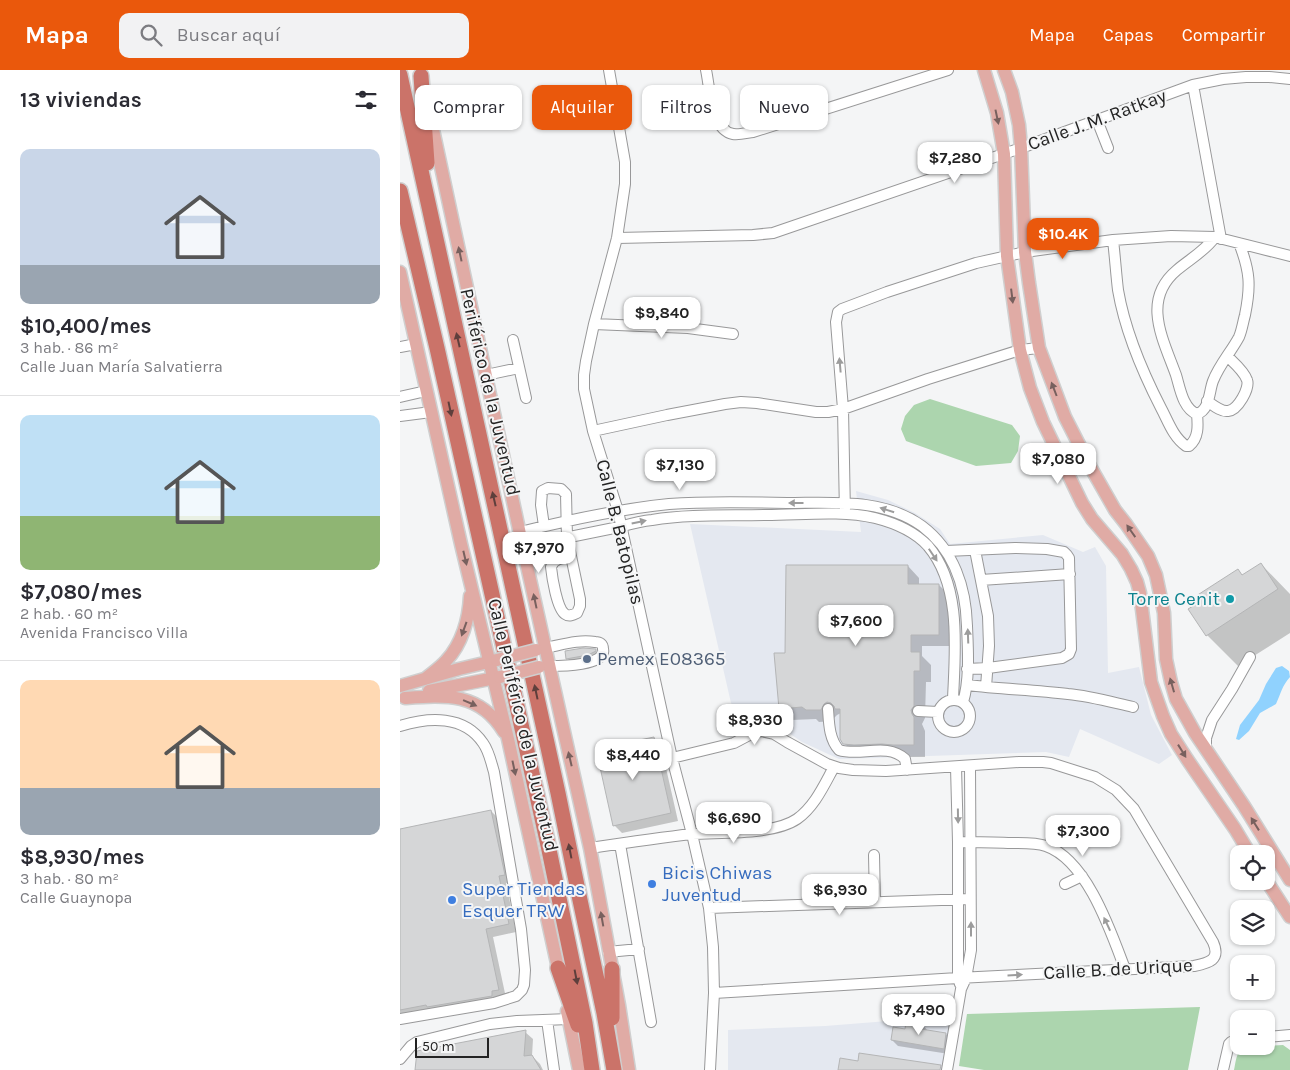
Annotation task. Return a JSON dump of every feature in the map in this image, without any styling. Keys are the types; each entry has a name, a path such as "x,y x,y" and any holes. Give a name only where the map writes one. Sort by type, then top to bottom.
{"highway":[{"path":"420,73 431,220"},
{"name":"Periférico de la Juventud","path":"400,75 558,793 614,1070"},
{"path":"400,191 550,854 585,1023 587,1068"},
{"path":"558,968 587,1068"},
{"path":"612,969 612,1054"}],"main road":[{"path":"984,70 997,113 1004,154 1007,256 1020,350 1030,388 1042,422 1082,503 1092,519 1122,554 1137,582 1151,682 1171,734 1245,845"},
{"path":"1004,70 1012,92 1019,125 1025,213 1025,252 1040,348 1075,438 1104,493 1148,556 1156,575 1164,613 1166,659 1176,699 1186,720 1244,806 1290,880"},
{"name":"Calle Periférico de la Juventud","path":"420,73 520,532 544,667 590,848 629,1070"},
{"name":"Calle Periférico de la Juventud","path":"401,278 403,296 416,344 470,581 493,661 508,739 569,1019 587,1068"},
{"path":"402,695 446,661 458,643 470,606 470,581"},
{"path":"425,679 541,649"},
{"path":"402,695 544,667"},
{"path":"402,695 450,697 470,702 483,709 492,717 508,739"},
{"path":"1272,890 1290,918"}],"street":[{"name":"Calle B. Batopilas","path":"609,70 625,162 625,184 617,238 586,361 585,398 592,431 618,511 672,758 709,908 713,947 714,993 710,1070"},
{"path":"706,70 717,121 726,132 734,134 753,132 948,70"},
{"name":"Calle J. M. Ratkay","path":"617,238 773,234 1021,148 1193,85 1246,77 1269,77 1290,80"},
{"path":"1193,85 1218,238"},
{"path":"1098,120 1108,148"},
{"path":"845,514 844,409 836,322 838,312 847,306 976,263 1025,252 1113,240 1171,236 1218,238 1290,256"},
{"path":"1197,414 1190,409 1183,398 1161,333 1156,309 1160,291 1170,276 1218,238"},
{"path":"1113,240 1118,290 1130,335 1141,365 1168,422 1178,439 1186,446 1189,446 1195,440 1197,414"},
{"path":"1197,414 1204,411 1213,380 1241,331 1249,290 1248,271 1239,243"},
{"path":"594,324 688,328 733,334"},
{"path":"513,340 526,398"},
{"path":"400,347 416,344"},
{"path":"592,431 676,413 742,402 757,402 816,412 828,412 844,409 928,379 1020,350 1040,348"},
{"path":"1207,401 1223,410 1230,411 1244,396 1248,385 1247,380 1227,356"},
{"path":"486,375 519,368"},
{"path":"400,397 426,391"},
{"path":"400,416 431,412"},
{"path":"544,526 541,505 542,494 548,488 558,488 565,492 567,503 567,537 571,557 580,606 577,614 569,616 561,609 551,567 555,560 571,557"},
{"path":"520,532 566,520 618,511 698,502 867,504 894,512 909,525 935,556 950,589 958,700"},
{"path":"698,502 698,516"},
{"path":"523,548 654,519 698,516 845,514 909,525 931,533 946,551 956,569 966,601 967,684 958,700"},
{"path":"946,551 1015,548 1057,550 1067,555 1070,564 1071,649 1069,654 1062,658 967,669"},
{"path":"975,550 988,616 986,687"},
{"path":"981,580 1070,574"},
{"path":"952,603 985,600"},
{"path":"541,649 588,641 600,643 604,649 604,654 597,660 568,666 544,667"},
{"path":"1206,751 1206,738 1212,720 1250,657"},
{"path":"967,684 1070,694 1133,707"},
{"path":"958,700 969,708 971,718 964,729 950,732 942,727 938,715 945,702 958,700"},
{"path":"828,709 831,735 833,742 839,750 850,752 876,750 896,753 905,760 907,770"},
{"path":"918,714 938,715"},
{"path":"400,726 419,721 444,720 455,722 468,729 484,743 496,781 521,929 525,980 522,990 516,996 400,1019"},
{"path":"590,848 692,834 766,829 781,826 795,820 806,812 820,793 834,767 767,731 753,733 734,743 672,758"},
{"name":"Calle B. de Urique","path":"714,993 1194,966 1207,964 1215,957 1216,952 1213,942 1134,809 1116,790 1095,777 1051,763 1019,762 886,771 853,770 834,767"},
{"path":"962,978 971,950 970,766"},
{"path":"948,1070 962,978 958,900 956,767"},
{"path":"958,842 1044,845 1062,854 1082,876 1097,902 1110,928 1125,969"},
{"path":"620,844 651,1022"},
{"path":"874,855 875,902"},
{"path":"1065,884 1082,876"},
{"path":"709,908 970,899"},
{"path":"608,952 639,949"},
{"path":"400,1059 411,1046 426,1039 490,1024 569,1019"},
{"path":"547,1020 554,1070"},
{"path":"1275,1036 1290,1035"},
{"path":"1223,1070 1230,1042"}],"shaded area":[{"path":"856,491 888,500 915,513 940,529 950,544 1043,535 1083,552 1095,547 1106,566 1108,673 1139,667 1151,715 1172,755 1159,764 1080,729 1069,757 1046,752 839,759 802,742 760,713 746,725 731,703 690,524 861,532"},
{"path":"951,1016 942,1070 728,1070 728,1030 825,1026"}],"green space":[{"path":"930,399 1012,425 1020,436 1018,451 1011,463 976,466 906,441 901,429 905,416 914,405"},
{"path":"1200,1007 1188,1070 984,1070 959,1066 967,1014"},
{"path":"1275,1045 1283,1045 1290,1050 1290,1070 1234,1070 1238,1055 1275,1055"}],"water":[{"path":"1282,666 1289,671 1290,677 1283,687 1276,704 1260,713 1249,731 1239,740 1236,739 1240,725 1259,700 1276,668"}],"building":[{"name":"Torre Cenit","path":"1261,563 1278,589 1206,636 1188,609 1200,602 1196,596 1238,569 1242,575"},
{"path":"786,565 908,565 908,584 939,584 939,635 911,635 911,652 920,652 920,671 914,671 914,706 911,710 914,717 914,745 843,744 840,739 840,709 835,709 831,703 827,702 824,704 821,710 806,710 802,707 779,709 774,653 785,653"},
{"path":"583,648 596,649 596,651 588,655 566,659 565,651"},
{"path":"654,737 671,813 613,826 596,749"},
{"name":"Super Tiendas Esquer TRW","path":"491,810 505,875 499,876 509,924 486,929 499,990 492,991 492,996 400,1010 400,829"},
{"path":"906,1022 922,1023 921,1029 946,1033 944,1049 891,1040 893,1027 905,1029"},
{"path":"526,1030 524,1056 532,1055 541,1070 415,1070 417,1051"},
{"path":"859,1053 941,1065 940,1070 838,1070 840,1058 858,1061"}],"place":[{"name":"Torre Cenit","path":"1230,599"},
{"name":"Pemex E08365","path":"587,659"},
{"name":"Bicis Chiwas Juventud","path":"652,884"},
{"name":"Super Tiendas Esquer TRW","path":"452,900"}]}
